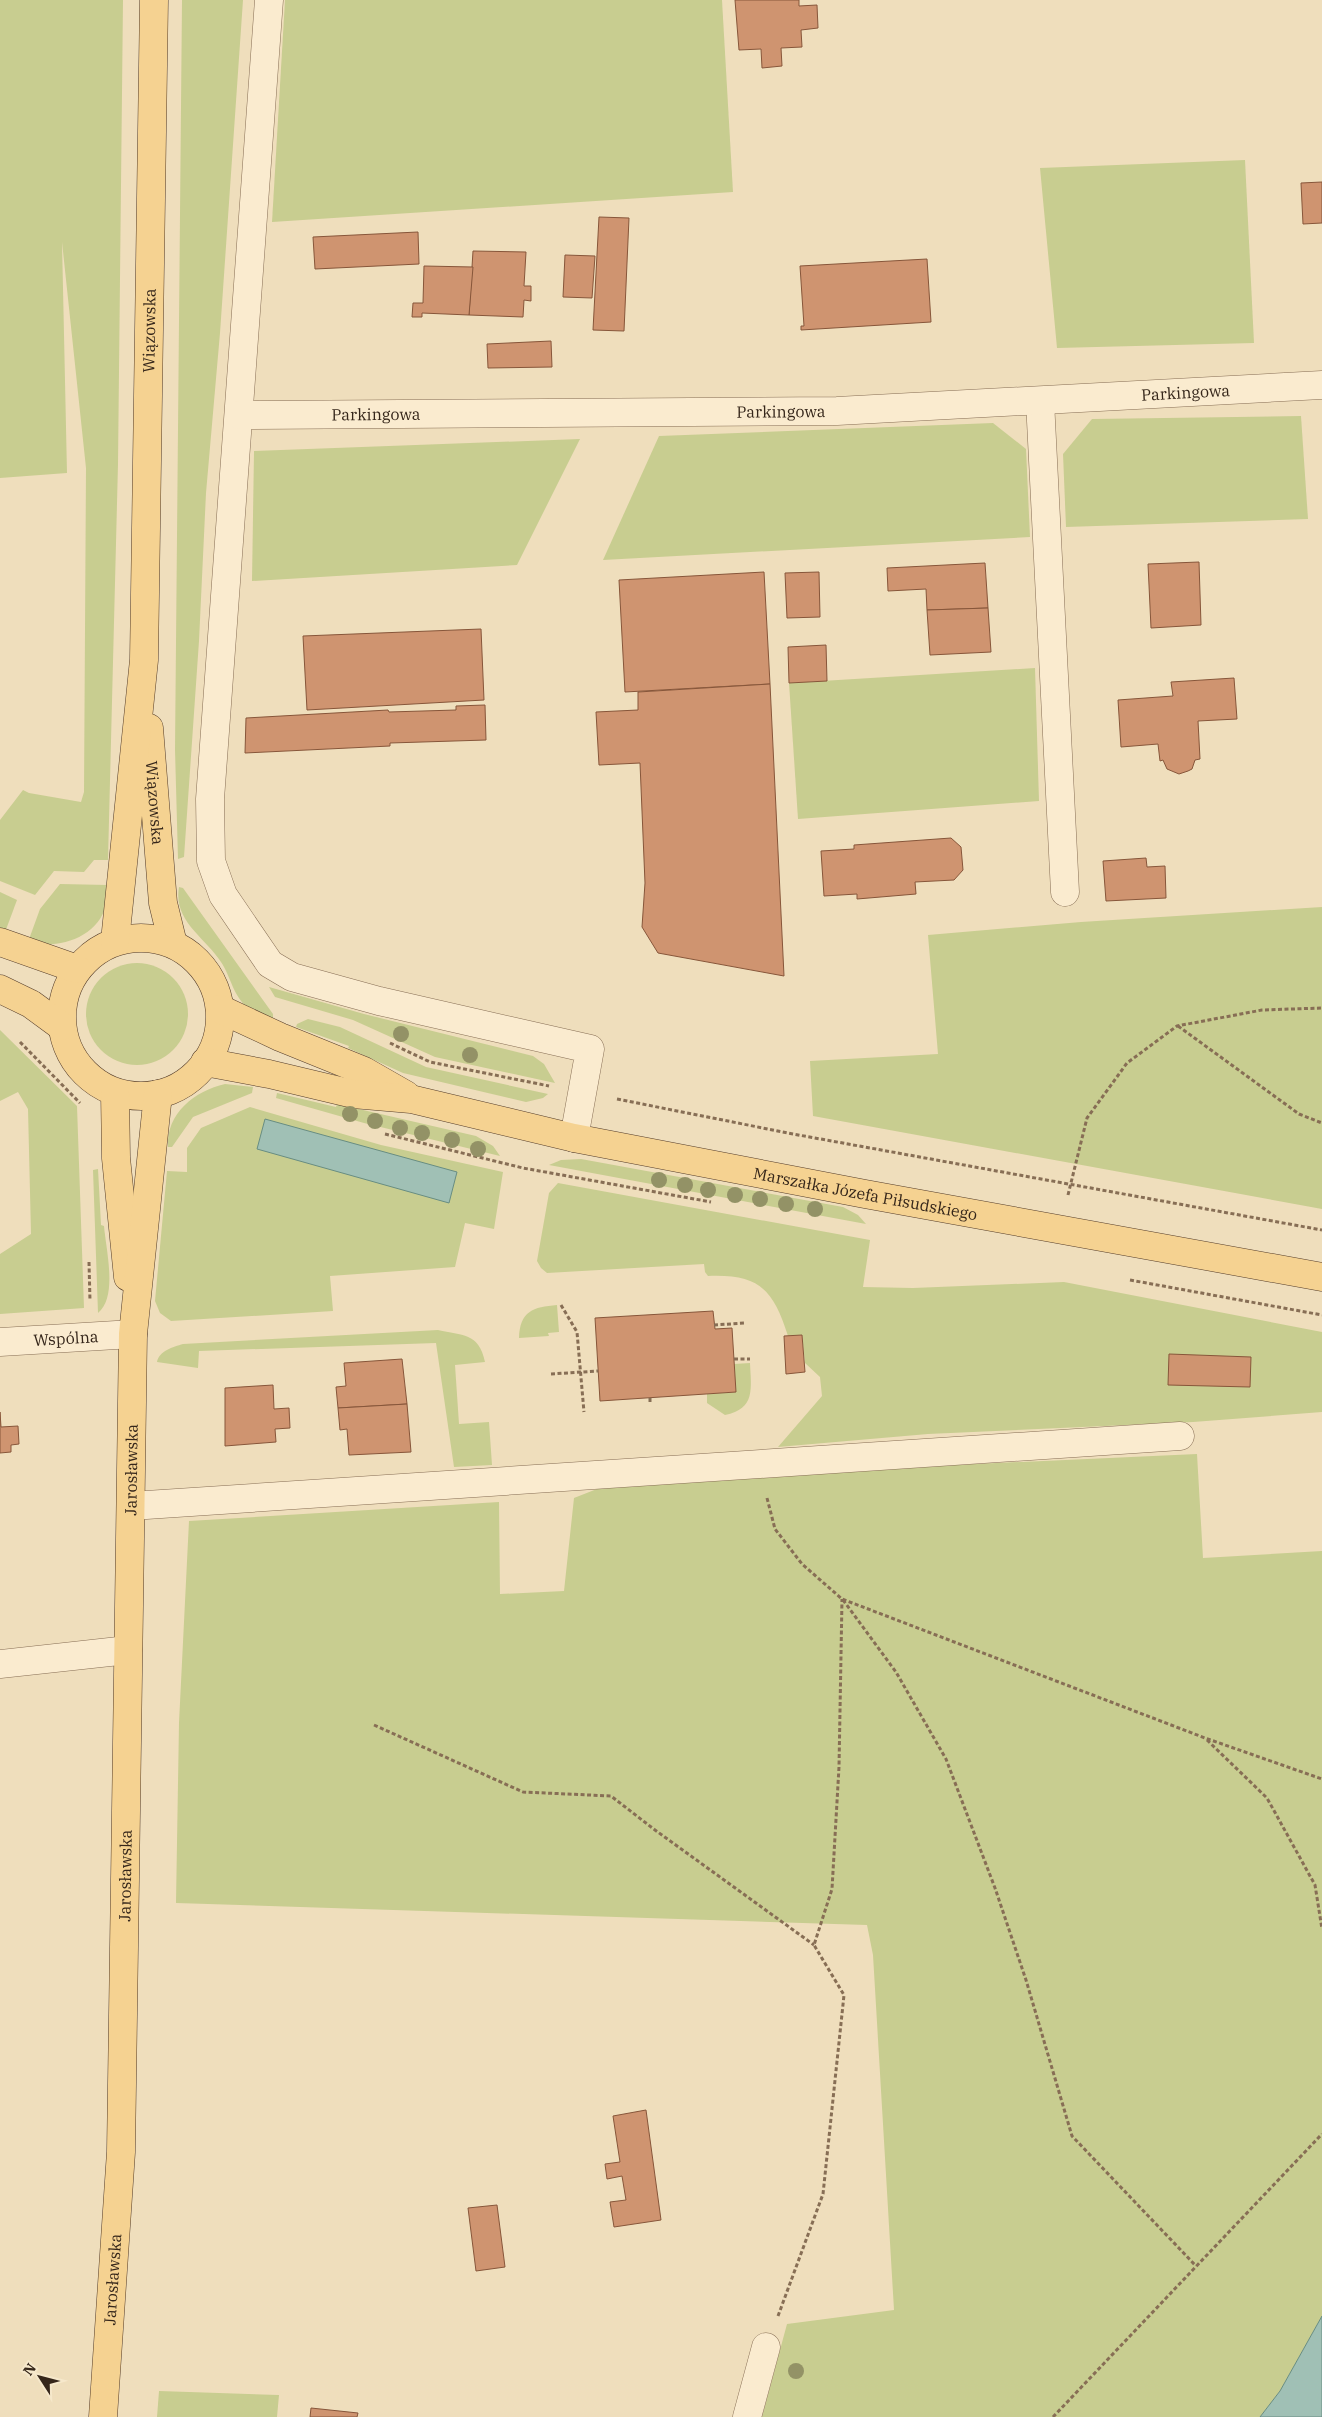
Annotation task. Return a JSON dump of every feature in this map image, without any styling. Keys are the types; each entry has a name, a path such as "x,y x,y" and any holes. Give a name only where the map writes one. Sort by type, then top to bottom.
{"main road":[{"name":"Wiązowska","path":"115,941 144,660 154,0"},
{"name":"Wiązowska","path":"144,660 163,903 173,944"},
{"path":"144,937 173,944 196,959 212,982 220,1008 220,1036 197,1074 179,1087 137,1098 115,1093 95,1083 78,1068 67,1048 61,1026 63,996 77,969 94,952 115,941 144,937"},
{"path":"0,942 77,969"},
{"path":"0,990 31,1004 61,1026"},
{"name":"Marszałka Józefa Piłsudskiego","path":"220,1008 280,1037 364,1070 412,1099"},
{"name":"Marszałka Józefa Piłsudskiego","path":"205,1062 269,1074 353,1094 412,1099 574,1138 1060,1230 1322,1277"},
{"name":"Jarosławska","path":"115,1093 116,1158 133,1334"},
{"name":"Jarosławska","path":"103,2417 121,2152 133,1334 158,1094"}],"street":[{"path":"269,0 240,415 210,799 211,861 223,894 270,964 292,977 378,1001 590,1049 574,1138"},
{"name":"Parkingowa","path":"240,415 837,411 1322,385"},
{"path":"1040,401 1065,892"},
{"name":"Wspólna","path":"0,1342 133,1334"},
{"path":"131,1506 1180,1436"},
{"path":"0,1664 128,1650"},
{"path":"747,2417 766,2347"}],"path":[{"path":"1060,1230 1087,1118 1127,1063 1177,1026 1262,1010 1322,1008"},
{"path":"1177,1026 1299,1114 1322,1123"},
{"path":"18,1040 86,1109"},
{"path":"389,1043 430,1062 793,1134 1322,1230"},
{"path":"89,1255 90,1337"},
{"path":"561,1305 577,1332 584,1412"},
{"path":"714,1325 745,1323"},
{"path":"734,1359 750,1359"},
{"path":"552,1374 598,1370"},
{"path":"650,1398 650,1404"},
{"path":"731,1466 765,1491 774,1529 802,1564 842,1599 896,1672 946,1759 998,1897 1026,1980 1072,2136 1196,2266"},
{"path":"842,1599 1205,1738 1322,1779"},
{"path":"814,1945 832,1889 839,1767 842,1599"},
{"path":"374,1725 522,1792 611,1796 814,1945 844,1995 823,2194 766,2347"},
{"path":"1205,1738 1267,1798 1315,1885 1322,1929"},
{"path":"1053,2417 1322,2134"},
{"path":"1058,2417 1061,2410"}],"green space":[{"path":"0,0 123,0 118,464 108,860 94,860 84,872 54,871 35,895 0,881 0,820 23,790 29,793 81,802 84,792 86,468 62,242 67,473 0,478"},
{"path":"182,0 243,0 220,333 206,493 199,641 184,857 178,859 175,750"},
{"path":"285,0 722,0 733,192 272,222"},
{"path":"1245,160 1254,343 1057,348 1040,168"},
{"path":"1301,416 1308,519 1066,527 1063,454 1092,419"},
{"path":"993,423 1026,449 1030,537 603,560 659,436"},
{"path":"580,439 517,565 252,581 254,451"},
{"path":"1035,668 1039,801 798,819 789,683"},
{"path":"60,884 108,885 107,903 102,916 95,926 75,939 51,944 28,942 40,909"},
{"path":"179,887 183,888 273,1014 273,1019 251,1010 239,998 221,962 185,919 178,899"},
{"path":"0,892 17,900 4,935 0,933"},
{"path":"1322,907 1322,1209 813,1116 810,1061 938,1054 928,935 1081,922"},
{"path":"137,963 147,964 166,971 180,985 187,1004 187,1024 180,1043 166,1057 147,1064 137,1065 127,1064 108,1057 94,1043 87,1024 86,1014 87,1004 94,985 108,971 127,964"},
{"path":"269,987 364,1014 533,1056 544,1064 555,1083 435,1057 353,1020 275,997"},
{"path":"308,1019 340,1027 426,1067 548,1094 543,1098 526,1102 403,1073 348,1048 349,1046 296,1027 297,1024"},
{"path":"0,1030 77,1106 84,1308 0,1314 0,1254 31,1234 28,1109 18,1092 0,1101"},
{"path":"225,1084 253,1087 252,1093 193,1117 172,1147 168,1147 172,1124 177,1114 185,1105 203,1092"},
{"path":"277,1093 336,1107 337,1104 476,1136 493,1146 500,1156 364,1123 276,1098"},
{"path":"250,1107 381,1145 503,1172 494,1229 465,1223 455,1267 330,1276 333,1311 171,1321 160,1313 155,1301 167,1171 187,1172 187,1148 201,1128"},
{"path":"581,1159 843,1207 858,1215 866,1224 549,1165 561,1160"},
{"path":"98,1169 101,1225 104,1226 109,1285 108,1296 104,1306 98,1313 93,1170"},
{"path":"558,1183 870,1240 863,1287 913,1288 1064,1282 1322,1332 1322,1412 1193,1422 928,1434 778,1447 822,1396 820,1377 805,1363 802,1335 788,1336 770,1296 752,1282 740,1278 708,1276 705,1272 704,1264 547,1273 537,1261 549,1193"},
{"path":"557,1305 559,1332 548,1333 549,1336 519,1338 522,1322 529,1312 541,1307"},
{"path":"438,1330 462,1335 474,1340 482,1352 485,1362 455,1365 459,1424 489,1422 492,1465 454,1467 436,1343 199,1351 198,1368 157,1362 163,1352 183,1344"},
{"path":"750,1363 751,1389 747,1403 742,1408 725,1415 707,1403 707,1394 735,1392 734,1364"},
{"path":"1197,1454 1203,1558 1322,1551 1322,2316 1280,2391 1260,2417 762,2417 787,2324 894,2310 873,1955 867,1925 176,1903 179,1723 189,1521 499,1502 500,1594 564,1591 574,1498 602,1487 909,1467"},
{"path":"159,2391 279,2395 277,2417 157,2417"}],"water":[{"path":"265,1119 457,1172 449,1203 257,1149"},
{"path":"1322,2316 1322,2417 1260,2417 1280,2391"}],"building":[{"path":"735,0 799,0 799,6 817,5 818,28 801,30 802,47 781,48 782,66 762,68 761,49 739,50"},
{"path":"1322,182 1322,223 1303,224 1301,183"},
{"path":"599,217 629,218 624,331 593,330"},
{"path":"418,232 419,264 315,269 313,237"},
{"path":"473,251 526,252 524,286 531,286 531,301 524,300 523,317 469,315"},
{"path":"565,255 595,256 592,298 563,297"},
{"path":"927,259 931,322 801,330 801,326 804,326 800,266"},
{"path":"424,266 473,267 469,315 422,313 422,317 412,317 413,303 423,303"},
{"path":"551,341 552,367 488,368 487,344"},
{"path":"1199,562 1201,625 1151,628 1148,564"},
{"path":"985,563 988,608 927,610 926,589 888,591 887,568"},
{"path":"764,572 770,684 625,692 619,580"},
{"path":"819,572 820,617 787,618 785,573"},
{"path":"988,608 991,652 930,655 927,610"},
{"path":"481,629 484,700 307,710 303,636"},
{"path":"826,645 827,681 789,683 788,647"},
{"path":"1234,678 1237,719 1198,721 1200,759 1195,760 1192,769 1179,774 1167,769 1163,760 1160,761 1158,744 1121,747 1118,700 1173,696 1171,682"},
{"path":"770,684 784,976 658,953 642,927 645,883 640,763 599,765 596,712 638,710 638,692"},
{"path":"485,705 486,740 390,743 390,746 245,753 246,718 388,710 389,712 456,710 456,706"},
{"path":"951,838 961,847 963,870 954,880 915,882 916,894 857,899 857,894 824,896 821,851 854,849 854,845"},
{"path":"1146,858 1147,867 1165,866 1166,898 1106,901 1103,861"},
{"path":"713,1311 715,1329 732,1328 736,1392 600,1401 595,1318"},
{"path":"802,1335 805,1372 786,1374 784,1336"},
{"path":"1169,1354 1251,1357 1250,1387 1168,1385"},
{"path":"402,1359 407,1404 338,1408 336,1387 346,1386 344,1363"},
{"path":"273,1385 274,1409 289,1408 290,1428 275,1429 276,1442 225,1446 225,1388"},
{"path":"407,1404 411,1452 349,1455 347,1429 340,1430 338,1408"},
{"path":"0,1412 1,1427 18,1426 19,1444 11,1445 11,1452 0,1453"},
{"path":"646,2110 661,2220 614,2227 610,2202 626,2200 622,2176 607,2179 605,2164 620,2162 613,2116"},
{"path":"497,2205 505,2267 476,2271 468,2208"},
{"path":"311,2408 358,2413 357,2417 310,2417"}]}
